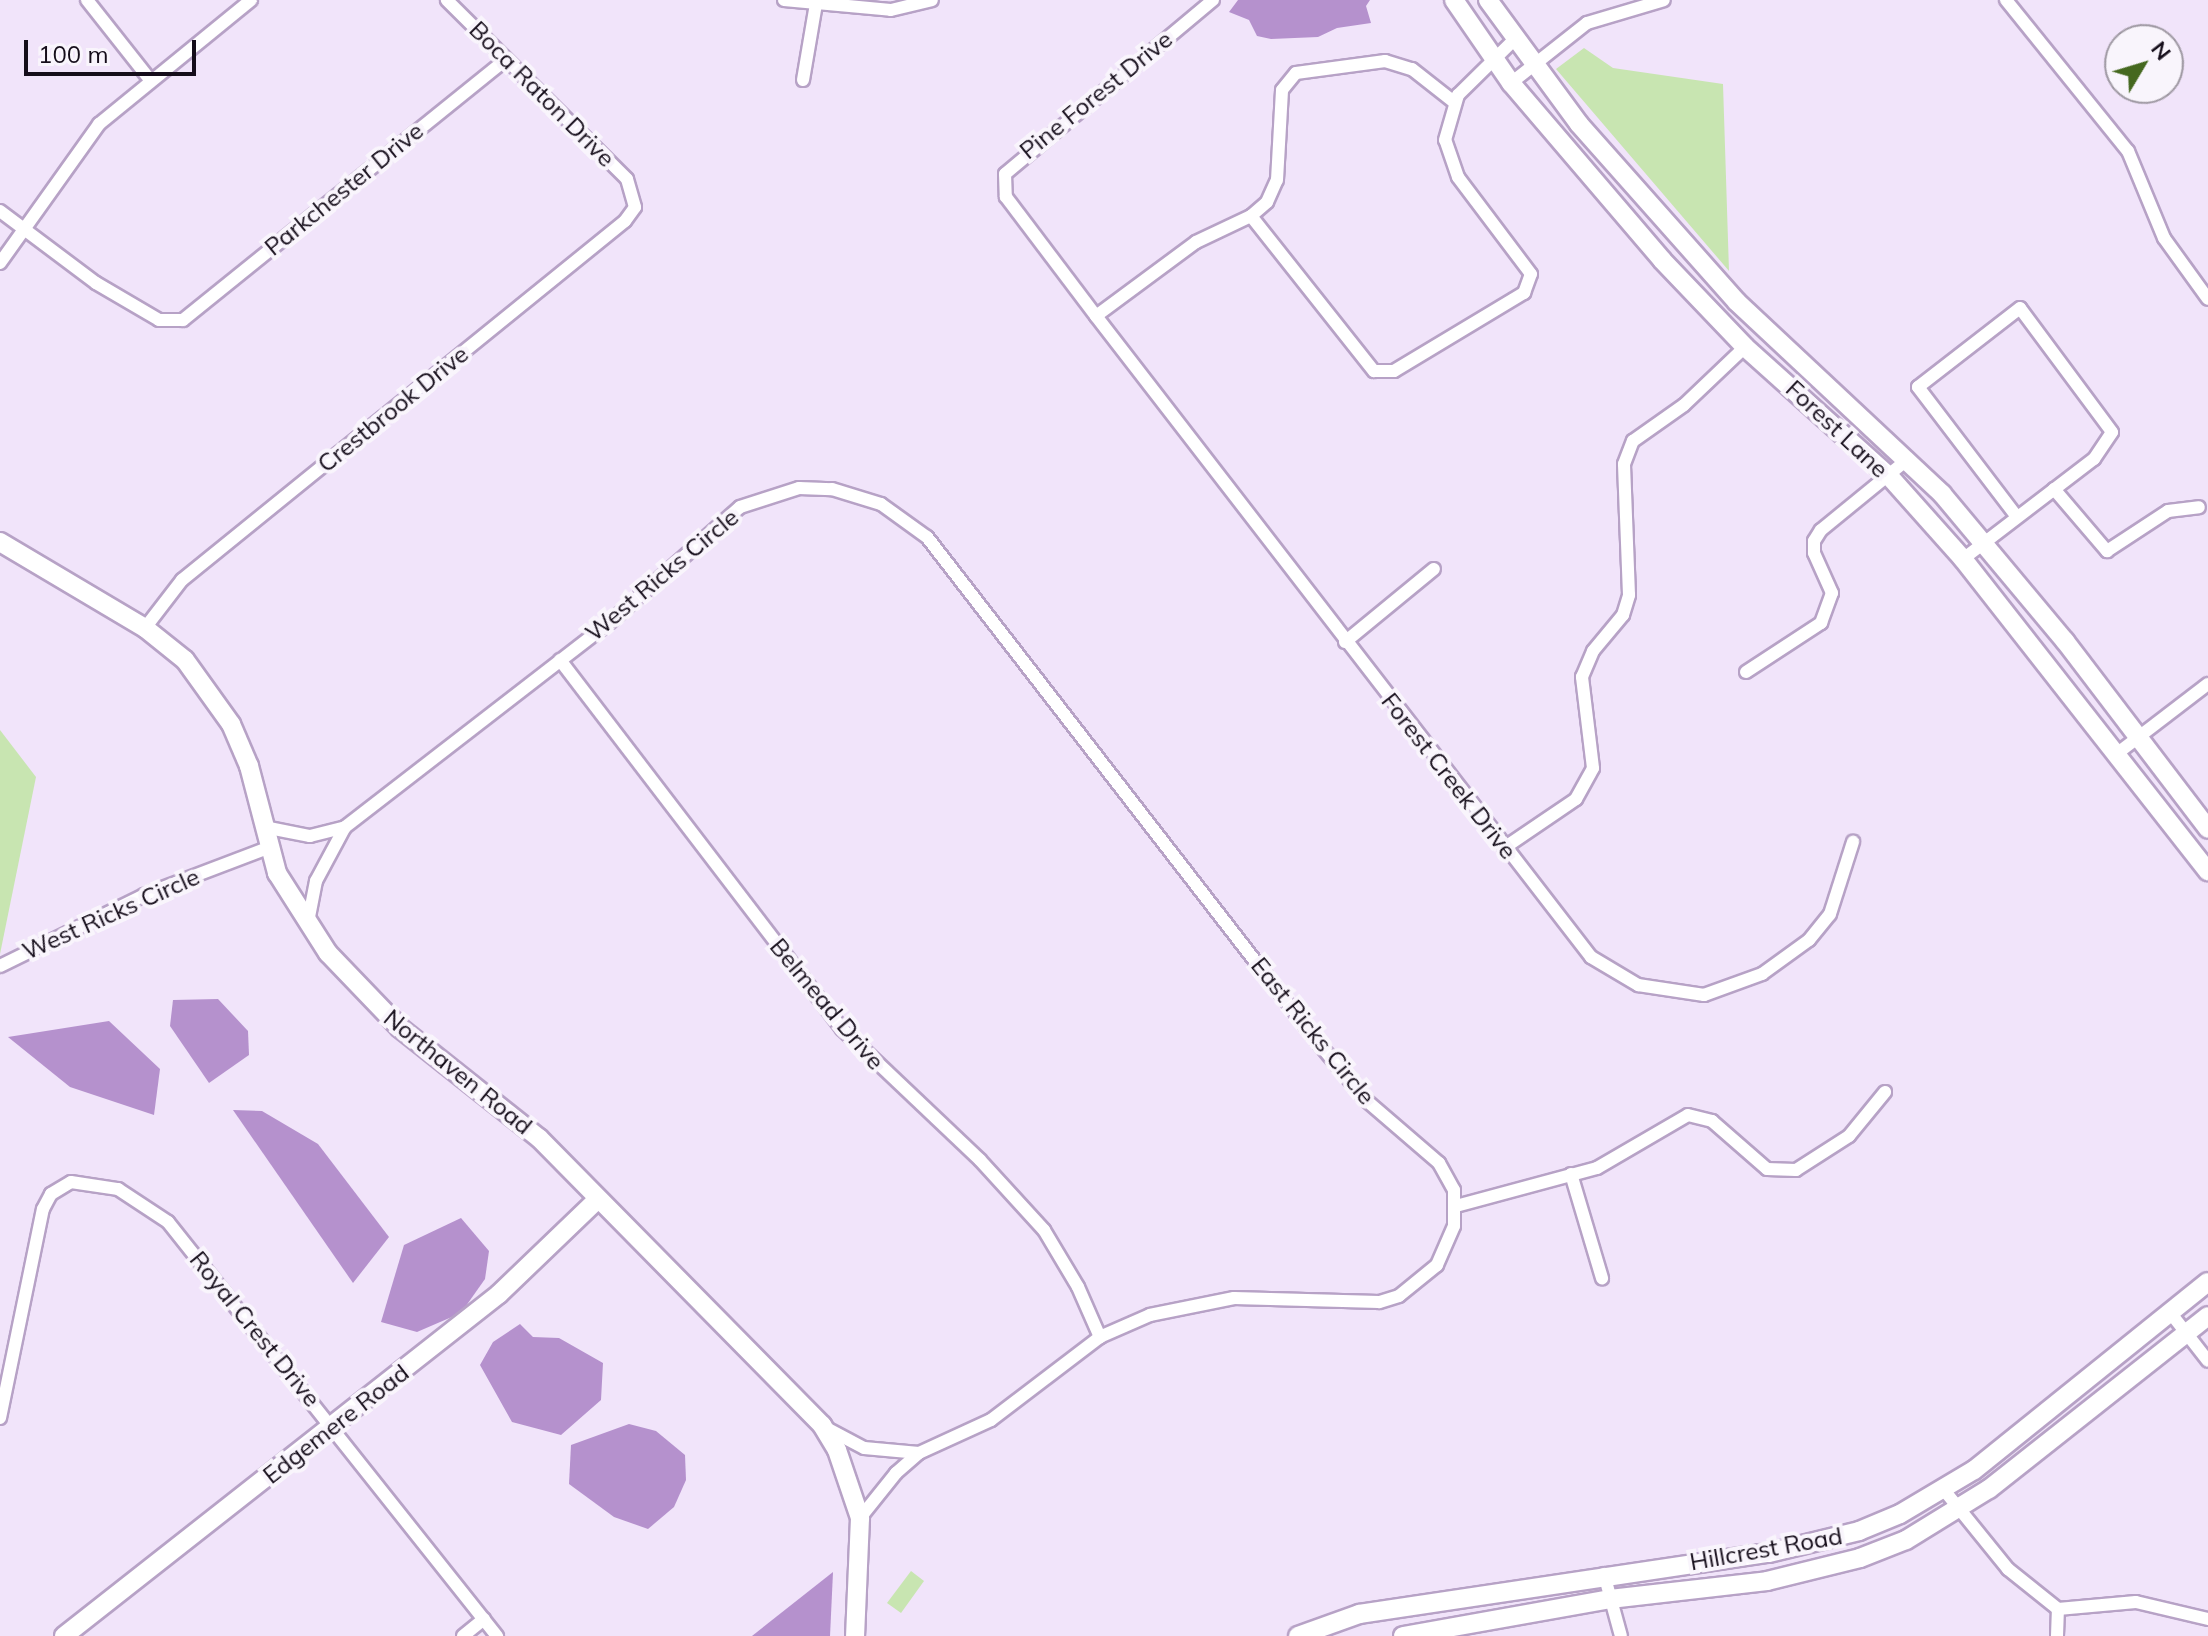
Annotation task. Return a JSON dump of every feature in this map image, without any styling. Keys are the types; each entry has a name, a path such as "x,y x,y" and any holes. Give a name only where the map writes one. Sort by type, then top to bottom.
{"main road":[{"name":"Forest Lane","path":"1454,0 1511,83 1721,323 1889,476 1963,559 2208,871"},
{"name":"Forest Lane","path":"1488,0 1514,40 1579,124 1739,304 1908,459 1985,543 2208,829"},
{"path":"1721,323 1739,304"},
{"name":"Northaven Road","path":"0,542 145,628 185,660 221,707 249,766 268,848 308,925 400,1028 512,1112 822,1425 842,1460 860,1518 855,1636"},
{"name":"Edgemere Road","path":"64,1636 499,1294 597,1200"},
{"name":"Hillcrest Road","path":"1298,1636 1359,1614 1604,1574 1804,1547 1859,1531 1944,1490 2208,1282"},
{"name":"Hillcrest Road","path":"1403,1636 1610,1599 1804,1574 1894,1544 1958,1510 2208,1316"}],"street":[{"path":"87,0 151,81"},
{"path":"0,263 99,124 251,0"},
{"name":"Boca Raton Drive","path":"447,0 633,191"},
{"path":"784,0 891,10 932,0"},
{"name":"Pine Forest Drive","path":"1096,316 1006,197 1005,174 1213,0"},
{"path":"1511,83 1587,23 1664,0"},
{"path":"2006,0 2128,151 2164,238 2208,299"},
{"path":"803,80 816,4"},
{"path":"1251,216 1374,371 1394,371 1524,293 1531,284 1524,262 1458,177 1448,156 1446,123 1454,102 1492,58 1514,40"},
{"name":"Parkchester Drive","path":"23,230 159,320 183,320 506,59"},
{"path":"1096,316 1196,242 1251,216 1274,192 1281,97 1296,73 1385,61 1412,69 1454,102"},
{"name":"Crestbrook Drive","path":"145,628 182,580 625,221 635,207 633,191"},
{"path":"0,211 23,230"},
{"path":"1963,559 1985,543 2099,453 2112,432 2108,422 2020,308 1918,387 2017,517"},
{"name":"Forest Creek Drive","path":"1096,316 1591,957 1638,985 1704,995 1762,974 1809,940 1830,914 1853,842"},
{"path":"1504,848 1576,799 1593,768 1582,677 1593,651 1623,615 1629,595 1624,464 1633,441 1684,405 1745,347"},
{"path":"1746,672 1821,623 1832,593 1818,564 1814,541 1821,530 1908,459"},
{"name":"West Ricks Circle","path":"264,827 310,836 345,827 560,660 740,507 799,488 832,489 881,504 927,537 1105,766"},
{"path":"2054,489 2107,551 2168,511 2199,507"},
{"path":"1345,642 1434,569"},
{"name":"Belmead Drive","path":"560,660 842,1029 980,1160 1044,1230 1100,1337"},
{"path":"2115,755 2208,684"},
{"name":"East Ricks Circle","path":"1105,766 1367,1101 1439,1163 1456,1206"},
{"name":"West Ricks Circle","path":"308,925 316,881 345,827"},
{"name":"West Ricks Circle","path":"0,966 144,895 268,848"},
{"path":"860,1518 896,1473 919,1453 991,1420 1100,1337 1188,1304 1234,1298 1379,1302 1399,1296 1437,1265 1448,1247 1456,1206 1606,1163 1688,1115 1712,1121 1767,1169 1796,1170 1849,1136 1885,1092"},
{"path":"1571,1174 1602,1278"},
{"name":"Royal Crest Drive","path":"0,1418 43,1209 51,1194 71,1182 118,1189 156,1210 334,1425 497,1636"},
{"path":"2169,1311 2208,1361"},
{"path":"822,1425 864,1448 919,1453"},
{"path":"1944,1490 2008,1569 2058,1609 2136,1602 2208,1619"},
{"path":"1604,1574 1621,1636"},
{"path":"2057,1636 2058,1609"},
{"path":"463,1636 484,1619"}],"green space":[{"path":"1584,48 1613,68 1723,84 1729,271 1556,69"},
{"path":"0,730 36,777 0,954"},
{"path":"911,1571 924,1581 901,1613 887,1603"}],"shaded area":[{"path":"1238,0 1370,0 1366,6 1371,23 1337,28 1318,37 1271,39 1257,36 1249,20 1229,12"},
{"path":"218,999 248,1031 249,1055 209,1083 170,1026 173,1000"},
{"path":"109,1021 160,1069 154,1115 70,1087 8,1037"},
{"path":"233,1110 262,1111 318,1144 389,1237 353,1283"},
{"path":"461,1218 489,1251 485,1279 461,1313 417,1332 381,1322 404,1245"},
{"path":"520,1324 533,1337 559,1338 603,1363 601,1400 561,1435 512,1422 480,1365 493,1342"},
{"path":"629,1424 656,1431 685,1455 686,1480 674,1507 648,1529 614,1517 569,1484 571,1445"},
{"path":"833,1572 830,1636 752,1636"}]}
